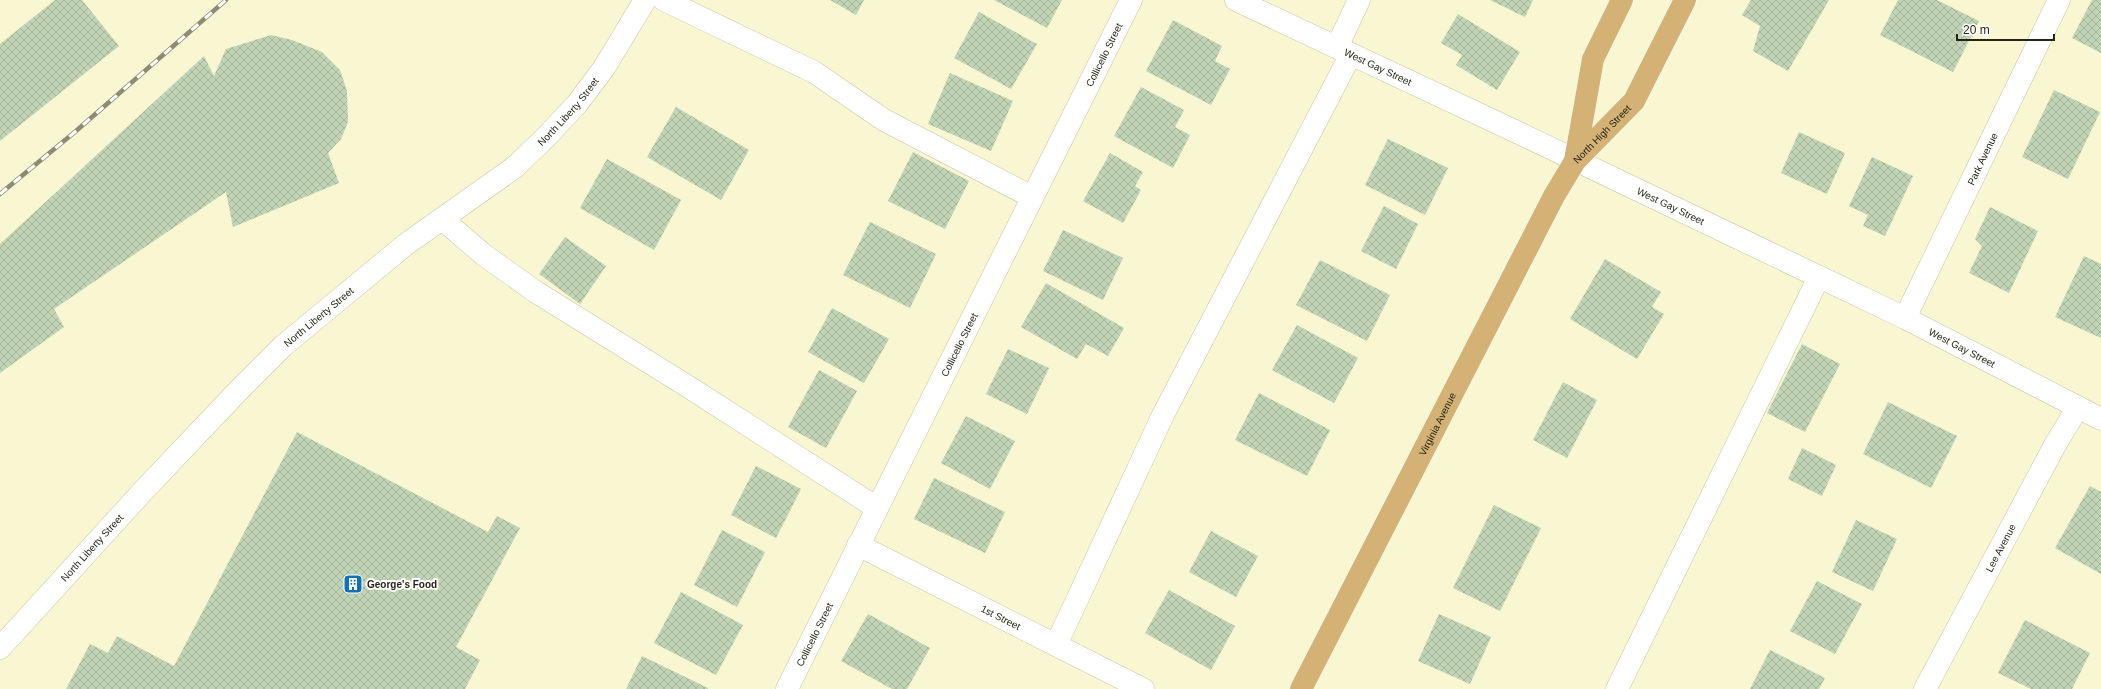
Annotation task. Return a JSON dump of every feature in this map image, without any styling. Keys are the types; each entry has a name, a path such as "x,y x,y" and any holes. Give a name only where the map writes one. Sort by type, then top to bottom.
{"main road":[{"name":"North High Street","path":"1575,161 1593,59 1622,0"},
{"name":"North High Street","path":"1575,161 1634,101 1685,0"},
{"name":"Virginia Avenue","path":"1301,689 1554,196 1575,161"}],"street":[{"name":"North Liberty Street","path":"0,648 144,490 267,362 405,244 515,167 547,136 577,104 604,68 645,0"},
{"path":"664,0 814,72 884,120 1032,197"},
{"name":"Collicello Street","path":"787,689 1131,0"},
{"name":"West Gay Street","path":"1236,0 1905,318 2101,419"},
{"path":"1056,645 1163,415 1344,51 1359,0"},
{"name":"Park Avenue","path":"1905,318 2059,0"},
{"path":"442,219 484,255 536,292 684,384 877,508"},
{"path":"1617,689 1819,277"},
{"name":"Lee Avenue","path":"1925,689 2055,445 2078,407"},
{"name":"1st Street","path":"858,545 1143,689"}],"building":[{"path":"55,0 82,0 119,46 0,141 0,44"},
{"path":"830,0 864,0 856,15"},
{"path":"994,0 1062,0 1047,28"},
{"path":"1490,0 1533,0 1525,17"},
{"path":"1751,0 1829,0 1788,71 1753,51 1760,26 1742,15"},
{"path":"1898,0 1937,0 1979,21 1953,72 1880,35"},
{"path":"2092,0 2101,0 2101,53 2072,38"},
{"path":"979,12 1037,44 1011,89 954,58"},
{"path":"1458,14 1520,52 1497,90 1456,65 1462,55 1441,43"},
{"path":"1173,20 1222,46 1215,61 1230,69 1211,105 1146,71"},
{"path":"271,35 292,40 322,52 340,70 347,91 348,122 341,139 328,153 339,183 233,227 226,192 54,309 64,327 0,373 0,244 204,56 214,76 226,49"},
{"path":"950,73 1013,101 991,151 928,124"},
{"path":"1141,87 1184,110 1175,127 1190,135 1173,168 1114,136"},
{"path":"2054,90 2100,112 2068,179 2022,157"},
{"path":"676,107 749,150 721,200 647,157"},
{"path":"1799,132 1845,153 1827,194 1781,173"},
{"path":"1388,139 1448,168 1425,215 1365,185"},
{"path":"913,152 969,181 945,229 888,201"},
{"path":"1110,153 1143,172 1135,186 1141,190 1123,223 1083,201"},
{"path":"1872,157 1913,176 1885,236 1863,226 1868,215 1849,206"},
{"path":"607,159 681,200 654,250 580,208"},
{"path":"1384,206 1418,224 1396,269 1361,251"},
{"path":"1990,207 2038,231 2009,293 1969,273 1982,246 1975,239"},
{"path":"870,222 936,254 910,308 843,275"},
{"path":"1063,230 1123,258 1103,300 1043,271"},
{"path":"565,237 606,266 580,304 539,274"},
{"path":"2084,256 2101,264 2101,338 2055,317"},
{"path":"1605,259 1661,292 1652,307 1664,314 1637,359 1570,319"},
{"path":"1320,260 1390,295 1367,341 1296,305"},
{"path":"1046,283 1124,328 1108,356 1086,344 1077,359 1021,327"},
{"path":"832,308 889,339 864,383 808,352"},
{"path":"1297,325 1358,358 1334,403 1272,370"},
{"path":"1802,344 1840,364 1805,432 1767,413"},
{"path":"1008,349 1049,368 1027,414 986,394"},
{"path":"819,370 857,391 826,448 788,427"},
{"path":"1563,382 1597,400 1567,458 1533,440"},
{"path":"1259,393 1330,430 1307,476 1235,440"},
{"path":"1888,402 1957,436 1931,488 1863,454"},
{"path":"966,416 1015,441 990,489 941,463"},
{"name":"George's Food","path":"297,432 488,532 497,516 520,528 456,647 480,660 465,689 66,689 90,644 108,653 117,636 174,666"},
{"path":"1802,448 1836,465 1822,496 1788,479"},
{"path":"756,466 801,489 776,538 731,515"},
{"path":"934,478 1005,512 985,553 914,519"},
{"path":"2090,486 2101,492 2101,574 2055,548"},
{"path":"1494,505 1541,528 1500,611 1453,588"},
{"path":"1856,520 1897,539 1873,591 1832,572"},
{"path":"722,530 765,552 737,607 694,585"},
{"path":"1211,531 1258,556 1236,597 1189,572"},
{"path":"1817,581 1862,604 1835,654 1790,631"},
{"path":"1169,590 1235,626 1211,670 1145,633"},
{"path":"681,592 743,625 716,675 654,643"},
{"path":"868,614 930,648 907,689 892,689 841,661"},
{"path":"1439,614 1491,637 1470,684 1418,661"},
{"path":"2025,620 2090,653 2072,689 2031,689 1998,673"},
{"path":"1770,650 1825,678 1819,689 1750,689"},
{"path":"642,656 708,688 708,689 626,689"}],"railway":[{"path":"0,194 76,131 226,0"}],"place":[{"name":"George's Food","path":"353,584"}]}
